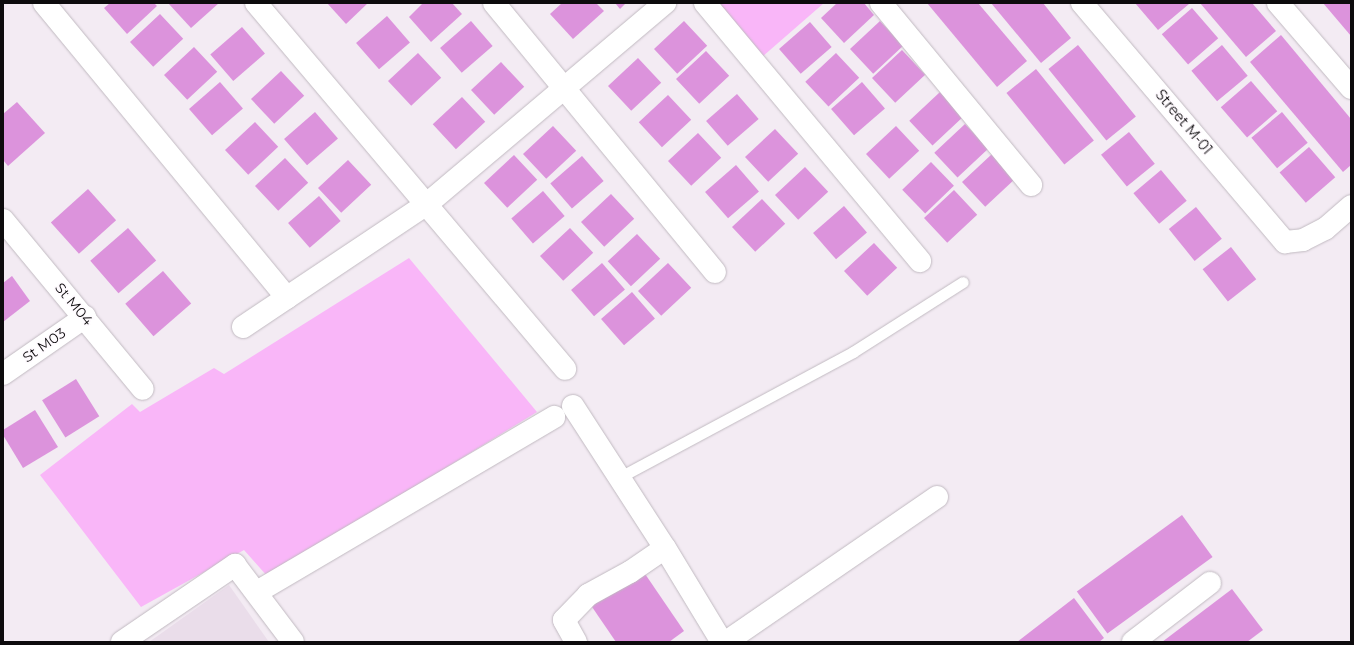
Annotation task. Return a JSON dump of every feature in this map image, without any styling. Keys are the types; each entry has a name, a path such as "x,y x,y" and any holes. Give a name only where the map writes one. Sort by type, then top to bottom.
{"street":[{"path":"44,3 287,298"},
{"path":"256,3 565,369"},
{"path":"494,3 715,272"},
{"path":"243,327 427,204 665,3"},
{"path":"705,3 920,260"},
{"path":"881,3 1031,185"},
{"name":"Street M-01","path":"1082,3 1285,242 1303,240 1325,229 1351,206"},
{"path":"1278,3 1351,88"},
{"name":"St M04","path":"3,220 85,317 143,389"},
{"name":"St M03","path":"3,374 85,317"},
{"path":"572,406 620,477 722,642"},
{"path":"257,592 554,417"},
{"path":"726,642 937,497"},
{"path":"576,642 564,620 578,605 588,595 630,572 665,548"},
{"path":"122,642 235,565 257,592 293,642"},
{"path":"1133,642 1210,583"}],"lane":[{"path":"620,477 853,352 963,282"}],"shaded area":[{"path":"705,3 824,3 755,63"},
{"path":"409,258 537,412 268,577 244,550 141,607 40,475 132,404 140,412 214,368 224,374"},
{"path":"229,585 269,642 149,642"}],"building":[{"path":"110,3 154,3 157,6 127,34 104,8"},
{"path":"168,3 219,3 191,28"},
{"path":"327,3 368,3 346,24"},
{"path":"423,3 452,3 462,14 431,42 409,17"},
{"path":"562,3 596,3 604,11 573,39 550,14"},
{"path":"615,3 626,3 620,9"},
{"path":"837,3 864,3 874,15 844,43 821,18"},
{"path":"927,3 978,3 1027,61 997,87"},
{"path":"991,3 1043,3 1071,38 1041,63"},
{"path":"1135,3 1188,3 1189,4 1158,30"},
{"path":"1200,3 1252,3 1276,31 1246,57"},
{"path":"1323,3 1351,3 1351,36"},
{"path":"1192,8 1218,38 1188,64 1162,34"},
{"path":"160,14 183,39 153,67 130,42"},
{"path":"387,16 410,42 379,69 356,43"},
{"path":"471,21 493,46 462,73 440,48"},
{"path":"684,21 707,46 677,74 654,49"},
{"path":"880,21 903,46 873,74 850,49"},
{"path":"810,22 832,47 801,74 779,49"},
{"path":"242,27 265,53 233,81 210,55"},
{"path":"1281,35 1351,119 1351,165 1343,172 1250,62"},
{"path":"1078,45 1136,116 1106,140 1048,69"},
{"path":"1222,45 1248,76 1217,101 1191,71"},
{"path":"194,47 217,72 187,100 164,75"},
{"path":"902,50 925,75 895,103 872,78"},
{"path":"706,51 729,76 699,104 676,79"},
{"path":"418,53 441,78 411,106 388,81"},
{"path":"836,53 859,78 828,107 805,82"},
{"path":"638,58 661,83 631,111 608,86"},
{"path":"501,62 524,87 494,115 471,90"},
{"path":"1036,69 1094,140 1064,164 1006,93"},
{"path":"281,71 304,96 274,124 251,99"},
{"path":"1251,81 1277,111 1247,137 1221,107"},
{"path":"220,82 243,108 212,135 189,109"},
{"path":"862,82 885,108 854,135 831,109"},
{"path":"940,92 963,117 932,146 909,121"},
{"path":"737,94 759,119 728,146 706,121"},
{"path":"668,95 691,120 662,147 639,122"},
{"path":"462,97 485,122 456,149 433,124"},
{"path":"17,102 45,133 8,166 3,160 3,114"},
{"path":"315,112 338,138 307,165 284,139"},
{"path":"1282,112 1308,143 1277,168 1251,138"},
{"path":"255,122 278,147 248,175 225,150"},
{"path":"965,124 988,149 957,178 934,153"},
{"path":"553,126 576,151 546,179 523,154"},
{"path":"896,126 919,151 889,179 866,154"},
{"path":"775,129 798,154 768,182 745,157"},
{"path":"1129,132 1155,164 1127,187 1101,155"},
{"path":"698,133 721,158 691,186 668,161"},
{"path":"1309,147 1335,177 1306,203 1280,173"},
{"path":"992,154 1015,179 985,207 962,182"},
{"path":"514,155 537,180 507,208 484,183"},
{"path":"582,156 604,181 572,208 550,184"},
{"path":"285,158 308,183 278,211 255,186"},
{"path":"348,160 371,185 341,213 318,188"},
{"path":"931,162 954,186 925,214 902,190"},
{"path":"736,165 759,191 728,218 705,192"},
{"path":"805,167 828,192 798,220 775,195"},
{"path":"1161,170 1187,201 1159,224 1133,193"},
{"path":"88,189 116,220 79,254 51,222"},
{"path":"954,190 977,215 947,243 924,218"},
{"path":"543,191 565,216 533,243 511,219"},
{"path":"611,194 634,219 604,247 581,222"},
{"path":"319,196 341,221 310,248 288,223"},
{"path":"762,199 785,224 755,252 732,227"},
{"path":"844,206 867,232 836,259 813,233"},
{"path":"1196,207 1222,239 1195,261 1169,229"},
{"path":"128,228 156,260 118,293 90,261"},
{"path":"570,228 593,253 563,281 540,256"},
{"path":"637,234 660,259 631,286 608,261"},
{"path":"874,243 897,268 867,296 844,271"},
{"path":"1231,247 1256,279 1228,301 1203,269"},
{"path":"602,263 625,289 594,316 571,290"},
{"path":"668,263 691,288 661,316 638,291"},
{"path":"163,271 191,303 153,336 125,304"},
{"path":"12,276 30,301 3,322 3,283"},
{"path":"632,292 655,318 624,345 601,319"},
{"path":"76,379 99,416 65,438 42,400"},
{"path":"35,410 58,447 23,468 3,435 3,430"},
{"path":"1182,515 1213,557 1107,633 1077,591"},
{"path":"641,568 684,631 669,642 616,642 590,604"},
{"path":"1232,589 1263,630 1247,642 1162,642"},
{"path":"1074,598 1104,638 1099,642 1017,642"}]}
